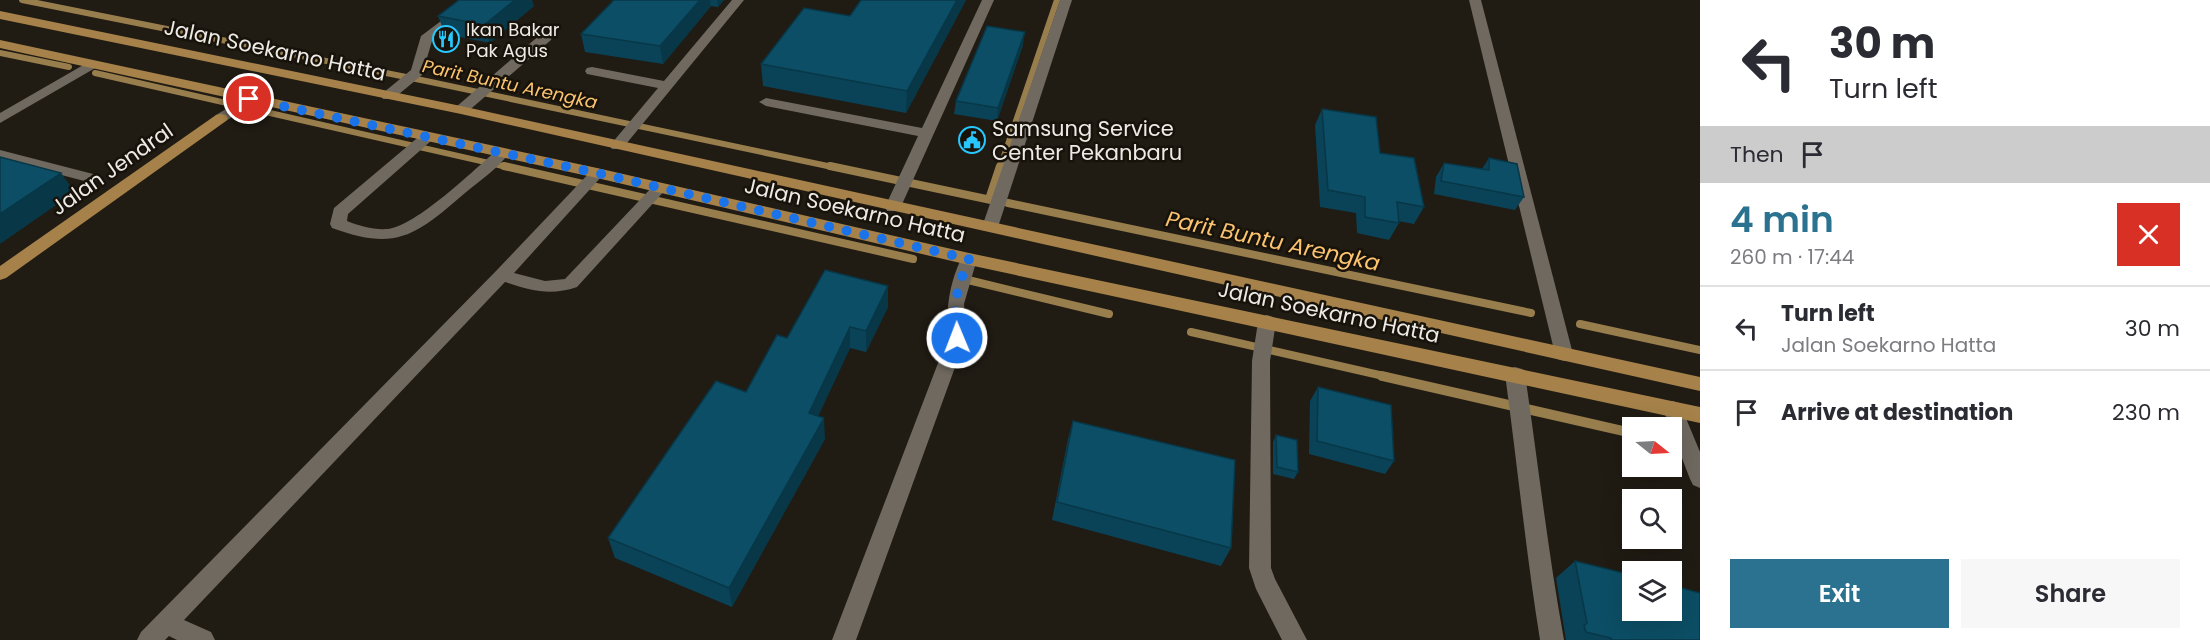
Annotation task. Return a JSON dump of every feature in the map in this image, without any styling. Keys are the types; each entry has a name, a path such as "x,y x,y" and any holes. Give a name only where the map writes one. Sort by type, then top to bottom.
{"main road":[{"name":"Jalan Soekarno Hatta","path":"0,15 461,110 1700,384"},
{"name":"Jalan Soekarno Hatta","path":"0,44 494,160 592,179 659,188 966,267 1515,380 1700,415"},
{"name":"Jalan Jendral","path":"0,274 221,118"}],"street":[{"path":"388,96 417,72 426,39 477,0"},
{"path":"617,146 738,0"},
{"path":"893,207 988,0"},
{"path":"990,227 1066,0"},
{"path":"1475,0 1564,354"},
{"path":"461,110 546,37"},
{"path":"0,119 92,64"},
{"path":"592,71 666,85"},
{"name":"Jalan Jendral","path":"221,118 246,101"},
{"path":"766,102 926,133"},
{"path":"420,143 340,212 338,224 375,235 399,233 424,221 494,160"},
{"path":"0,154 92,178"},
{"path":"149,640 592,179"},
{"path":"502,275 548,288 558,288 571,283 659,188"},
{"path":"844,640 957,338 957,327 954,321 958,294 966,267"},
{"path":"1266,328 1261,361 1260,568 1264,582 1295,640"},
{"path":"1515,380 1522,418 1535,538 1552,640"},
{"path":"1673,409 1700,479"},
{"path":"166,623 203,640"}],"building":[{"path":"459,0 515,0 484,25 438,16"},
{"path":"614,0 700,0 660,46 581,34"},
{"path":"861,0 957,0 907,91 761,64 804,8 850,16"},
{"path":"987,26 1025,32 998,108 956,101"},
{"path":"1322,109 1376,117 1380,153 1414,158 1424,207 1397,202 1399,223 1365,217 1365,197 1328,190"},
{"path":"0,157 61,173 0,214"},
{"path":"1489,158 1517,164 1524,197 1441,181 1444,163 1489,170"},
{"path":"825,270 888,286 866,331 850,327 809,413 824,418 729,588 608,538 716,381 746,392 777,335 787,338"},
{"path":"1318,387 1391,405 1394,461 1317,441"},
{"path":"1073,421 1235,460 1231,548 1057,502"},
{"path":"1276,435 1297,440 1298,472 1277,467"},
{"path":"1575,561 1622,573 1622,621 1682,621 1682,588 1700,593 1700,640 1611,640 1611,638 1586,632 1584,626 1587,623"}],"waterway":[{"name":"Parit Buntu Arengka","path":"22,0 426,81 837,168"},
{"path":"1000,168 1057,0"},
{"name":"Parit Buntu Arengka","path":"0,53 69,67"},
{"name":"Parit Buntu Arengka","path":"95,73 511,168"},
{"name":"Parit Buntu Arengka","path":"504,166 913,259"},
{"name":"Parit Buntu Arengka","path":"830,166 991,200"},
{"path":"989,199 1000,166"},
{"name":"Parit Buntu Arengka","path":"1008,203 1531,313"},
{"name":"Parit Buntu Arengka","path":"968,280 1109,314"},
{"name":"Parit Buntu Arengka","path":"1580,324 1700,350"},
{"name":"Parit Buntu Arengka","path":"1191,332 1388,377"},
{"name":"Parit Buntu Arengka","path":"1382,376 1622,431"}],"place":[{"name":"Ikan Bakar Pak Agus","path":"446,39"},
{"name":"Samsung Service Center Pekanbaru","path":"972,140"}],"route":[{"path":"249,99 597,173 969,259 958,294 954,321 957,327 957,338"}]}
